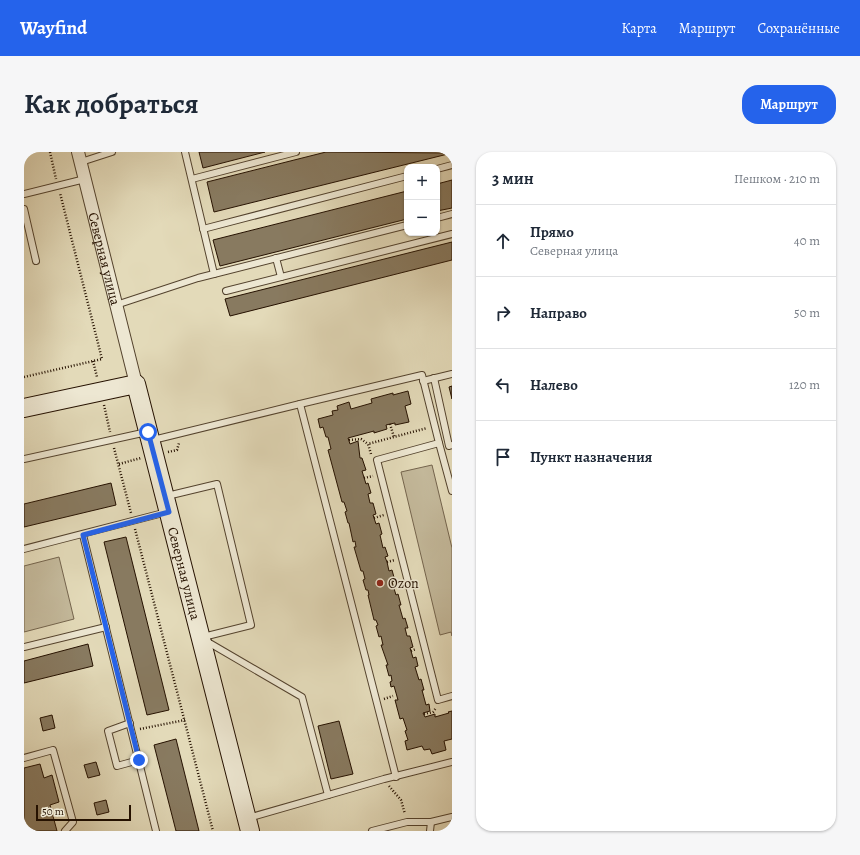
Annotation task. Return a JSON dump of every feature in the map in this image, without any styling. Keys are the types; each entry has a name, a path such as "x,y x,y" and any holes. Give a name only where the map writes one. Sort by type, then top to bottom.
{"street":[{"name":"Северная улица","path":"80,157 248,825"},
{"path":"24,408 136,384"}],"lane":[{"path":"80,157 112,152"},
{"path":"185,152 214,274"},
{"path":"192,179 296,152"},
{"path":"440,168 452,165"},
{"path":"203,229 404,177"},
{"path":"24,194 85,179"},
{"path":"24,209 36,261"},
{"path":"440,217 452,214"},
{"path":"116,305 214,274 404,226"},
{"path":"226,291 452,234"},
{"path":"276,258 281,277"},
{"path":"423,380 452,374"},
{"path":"24,459 112,439 150,436 300,404 422,375 452,491"},
{"path":"434,378 449,446 452,446"},
{"path":"300,404 396,776"},
{"path":"439,442 377,460 438,700 452,696"},
{"path":"24,549 133,521 167,504 216,484 252,625 201,638"},
{"path":"83,535 156,831"},
{"path":"24,647 106,627"},
{"path":"201,638 302,698 328,795"},
{"path":"130,723 108,731 117,766 139,760"},
{"path":"24,758 53,750 73,822 65,831"},
{"path":"248,825 328,795 452,762"},
{"path":"372,831 407,822 432,822 452,817"},
{"path":"430,831 432,822"}],"path":[{"path":"24,377 102,360 50,152"},
{"path":"100,391 213,831"},
{"path":"390,424 394,437"},
{"path":"349,440 361,439 368,444"},
{"path":"364,478 376,475"},
{"path":"374,518 386,515"},
{"path":"424,714 433,712 436,708"},
{"path":"139,729 185,720"},
{"path":"384,779 401,800 407,822"}],"shaded area":[{"path":"432,465 452,548 452,636 451,632 440,635 401,472"},
{"path":"59,557 74,619 24,632 24,566"}],"building":[{"path":"199,152 265,152 203,168"},
{"path":"326,152 452,153 214,212 207,182"},
{"path":"452,180 452,208 440,210 440,183"},
{"path":"404,192 404,220 220,266 213,240"},
{"path":"452,242 452,260 230,316 225,299"},
{"path":"452,386 452,399 449,387"},
{"path":"408,391 411,404 405,406 409,422 386,425 387,429 348,438 350,444 358,441 360,458 362,458 366,470 362,471 366,484 368,483 371,493 368,494 370,503 373,503 376,514 373,515 376,524 379,523 382,534 380,535 383,548 385,547 388,556 385,557 389,571 392,570 395,581 392,582 396,595 398,594 403,619 405,618 408,628 405,628 407,636 410,636 413,647 410,648 413,658 416,657 418,666 415,667 419,680 421,679 426,705 429,704 430,711 423,713 425,717 435,714 435,717 452,711 452,739 444,741 446,750 432,754 430,749 424,750 422,746 407,750 405,741 408,740 405,731 407,730 403,718 400,719 395,700 398,700 394,686 391,687 391,675 389,676 386,665 388,665 381,645 383,645 381,636 379,637 376,626 378,625 376,620 374,620 368,590 366,590 363,580 365,579 363,571 361,571 354,547 356,547 355,541 353,542 345,512 347,511 344,502 342,502 328,450 331,449 328,437 326,437 323,427 320,428 318,419 333,415 332,411 338,410 337,406 349,402 351,409 372,403 371,399 393,393 393,395"},
{"path":"111,483 116,505 24,527 24,504"},
{"path":"126,537 169,710 147,715 104,542"},
{"path":"88,644 93,666 24,683 24,661"},
{"path":"52,715 55,728 43,731 40,718"},
{"path":"339,721 353,774 331,779 318,726"},
{"path":"176,739 199,831 176,831 154,745"},
{"path":"96,762 100,775 88,778 84,765"},
{"path":"40,764 44,778 52,775 59,802 50,805 57,831 24,831 24,768"},
{"path":"106,800 109,812 97,815 94,803"}],"place":[{"name":"Ozon","path":"380,583"}],"route":[{"path":"139,760 83,535 169,512 148,432"}]}
